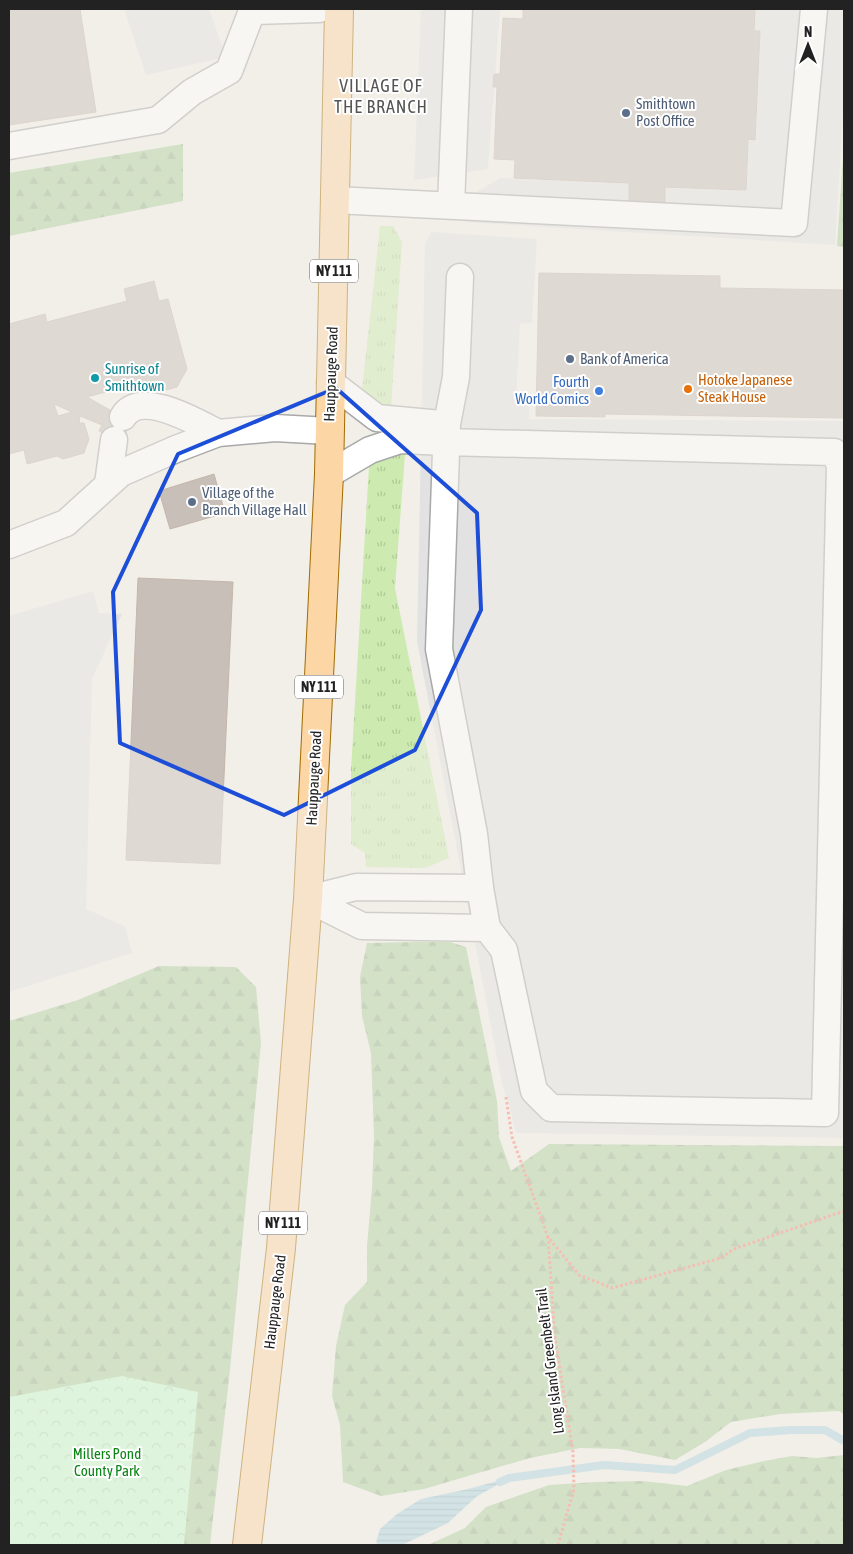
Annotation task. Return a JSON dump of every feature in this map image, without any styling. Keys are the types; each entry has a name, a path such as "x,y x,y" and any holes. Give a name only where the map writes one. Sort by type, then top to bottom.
{"main road":[{"name":"Hauppauge Road","path":"247,1545 281,1248 308,899 329,474 336,200 338,9"}],"street":[{"path":"9,146 158,120 192,92 230,71 251,10 319,9"},
{"path":"451,206 459,9"},
{"path":"336,200 794,223 814,9"},
{"path":"330,382 377,418 447,433 834,452 840,465 825,1113 551,1108 534,1091 504,950 487,928 474,834 440,649 447,433 456,377 460,277"},
{"path":"108,484 119,428 126,412 136,407 154,406 178,413 218,433"},
{"path":"9,545 66,523 121,473 218,433 275,428 329,431"},
{"path":"329,474 370,450 400,440 447,433"},
{"path":"308,899 356,888 480,888"},
{"path":"308,899 362,926 487,928"}],"path":[{"name":"Long Island Greenbelt Trail","path":"558,1545 574,1489 572,1452 555,1338 548,1237 579,1275 612,1288 721,1258 734,1249 844,1211"}],"highlighted area":[{"path":"336,388 477,513 481,610 415,750 284,815 120,743 113,592 178,454"}],"green space":[{"path":"844,142 844,247 837,246"},
{"path":"183,144 183,201 9,236 9,173"},
{"path":"380,226 393,226 402,242 391,408 378,407 362,390"},
{"path":"405,454 395,588 449,858 425,868 366,867 365,853 351,844 351,770 369,466 381,455"},
{"path":"450,942 466,947 497,1101 499,1137 511,1171 549,1144 844,1146 844,1414 839,1411 780,1414 731,1422 705,1442 675,1460 619,1449 580,1448 530,1458 424,1489 381,1496 343,1482 340,1425 332,1396 336,1346 345,1305 367,1282 367,1246 374,1136 371,1053 362,1016 360,977 367,943"},
{"path":"159,966 236,967 256,987 261,1043 230,1370 210,1545 9,1545 9,1021 78,1000"},
{"name":"Millers Pond County Park","path":"122,1376 198,1392 184,1545 9,1545 9,1397"},
{"path":"844,1455 844,1545 428,1545 465,1528 486,1507 549,1485 642,1481 687,1486 726,1470 764,1461 792,1456 816,1458"}],"shaded area":[{"path":"124,9 209,9 226,57 146,75"},
{"path":"421,9 500,9 488,169 414,180"},
{"path":"755,9 844,9 844,92 835,245 465,222 468,197 500,178 629,183 629,201 664,202 665,187 746,190 748,139 755,139 760,32 754,31"},
{"path":"431,232 537,239 532,323 520,324 516,397 529,405 529,419 844,421 844,1138 516,1133 502,1084 417,641 425,245"},
{"path":"93,591 99,613 122,614 92,679 86,909 125,926 132,953 9,992 9,616"}],"water":[{"path":"509,1478 476,1497 448,1523 402,1545 380,1545 376,1543 380,1529 397,1514 421,1499"}],"building":[{"path":"9,9 80,9 96,112 9,125"},
{"name":"Smithtown Post Office","path":"523,9 755,9 754,31 760,31 755,140 748,139 746,190 665,187 665,202 629,201 629,183 514,178 515,160 494,159 497,87 493,87 494,74 500,74 503,18 523,19"},
{"path":"539,273 720,276 720,288 844,290 844,418 605,414 605,417 536,416"},
{"name":"Sunrise of Smithtown","path":"154,281 159,301 168,299 187,369 177,387 159,392 153,386 130,392 128,386 87,397 131,422 121,444 99,431 102,425 80,416 79,423 84,423 89,439 84,453 63,459 57,456 27,464 24,450 9,454 9,324 45,314 47,322 127,301 124,289","holes":["54,404 72,412 58,416"]},
{"name":"Village of the Branch Village Hall","path":"214,474 225,513 170,529 159,491"},
{"path":"138,578 233,582 220,864 126,860"}],"waterway":[{"path":"500,1482 509,1478 604,1465 675,1470 750,1433 825,1430 844,1441"}],"place":[{"name":"Smithtown Post Office","path":"626,113"},
{"name":"Bank of America","path":"570,359"},
{"name":"Sunrise of Smithtown","path":"95,378"},
{"name":"Hotoke Japanese Steak House","path":"688,389"},
{"name":"Fourth World Comics","path":"599,391"},
{"name":"Village of the Branch Village Hall","path":"192,502"}],"district":[{"name":"VILLAGE OF THE BRANCH","path":"381,96"}]}
